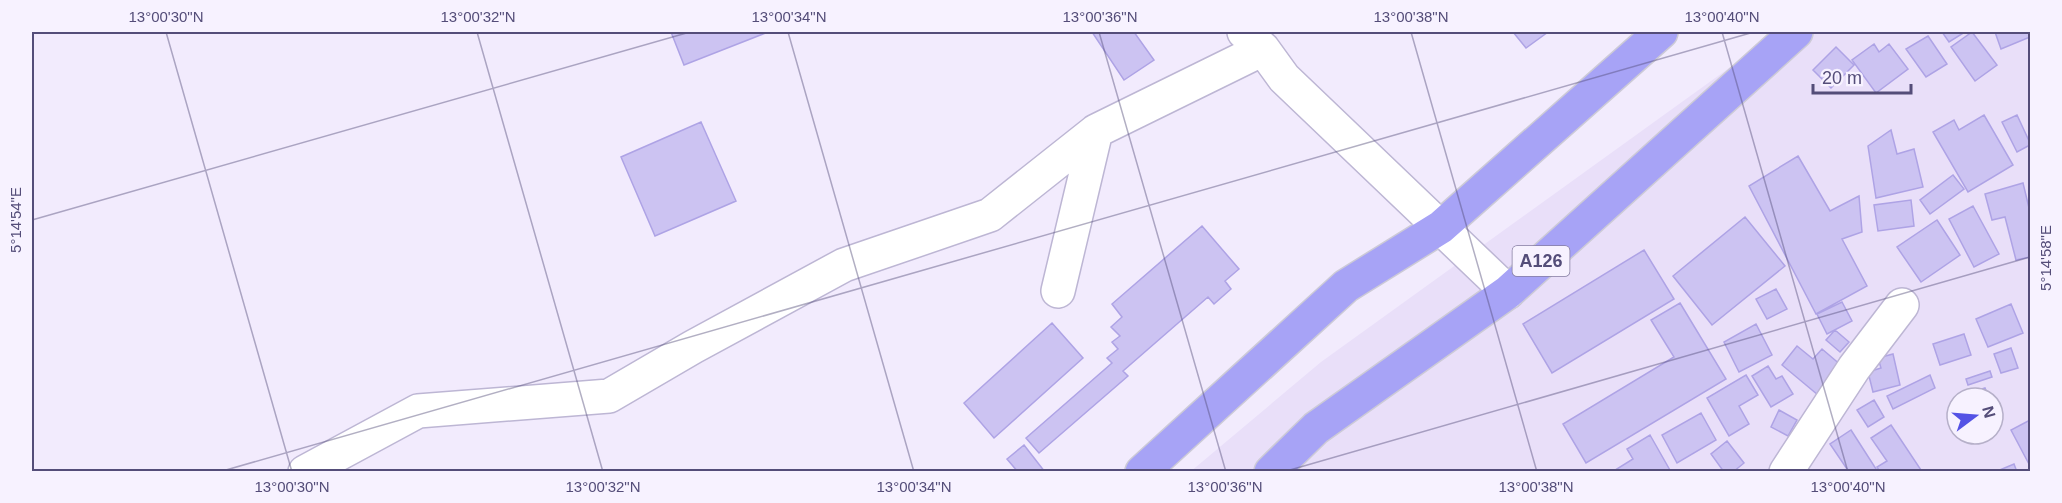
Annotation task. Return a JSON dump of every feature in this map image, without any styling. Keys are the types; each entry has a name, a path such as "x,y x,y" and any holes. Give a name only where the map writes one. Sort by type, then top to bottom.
{"highway":[{"path":"1142,471 1346,286 1441,227 1660,32"},
{"name":"A126","path":"1271,471 1316,428 1508,291 1796,32"}],"street":[{"path":"305,471 418,411 609,396 693,347 844,265 990,215 1096,131 1254,40 1284,78 1508,291"},
{"path":"1058,291 1096,131"},
{"path":"1786,471 1854,368 1902,305"}],"shaded area":[{"path":"1779,32 2030,32 2030,471 1190,472 1321,362"}],"building":[{"path":"671,32 768,32 684,65"},
{"path":"1092,32 1134,32 1154,60 1124,80"},
{"path":"1513,32 1548,32 1526,48"},
{"path":"1942,32 1965,32 1949,42"},
{"path":"1972,32 1997,65 1975,81 1951,47"},
{"path":"1995,32 2030,32 2030,37 2001,49"},
{"path":"1928,36 1947,64 1926,77 1906,49"},
{"path":"1874,44 1879,52 1889,44 1908,69 1876,93 1852,60"},
{"path":"1836,47 1854,65 1831,88 1813,70"},
{"path":"1984,115 2013,165 1968,192 1933,132 1954,120 1959,130"},
{"path":"2017,115 2030,145 2017,152 2002,122"},
{"path":"701,122 736,201 655,236 621,157"},
{"path":"1891,130 1897,154 1914,149 1923,187 1876,198 1868,146"},
{"path":"1798,156 1830,211 1859,196 1862,232 1842,239 1867,286 1816,314 1749,186"},
{"path":"1953,175 1964,189 1930,214 1920,200"},
{"path":"2023,183 2030,212 2030,257 2016,260 2005,217 1992,220 1985,194"},
{"path":"1911,200 1914,226 1878,231 1874,205"},
{"path":"1973,206 1999,254 1974,267 1949,219"},
{"path":"1745,217 1785,266 1712,325 1673,276"},
{"path":"1937,220 1960,255 1921,282 1897,247"},
{"path":"1202,226 1239,269 1225,281 1231,289 1214,304 1208,297 1123,371 1128,376 1039,453 1026,438 1112,363 1107,358 1118,349 1112,342 1120,336 1111,327 1122,317 1112,304"},
{"path":"1644,250 1674,299 1552,373 1523,324"},
{"path":"1776,289 1787,309 1767,319 1756,299"},
{"path":"1842,302 1852,321 1827,334 1817,314"},
{"path":"1680,303 1726,379 1586,463 1563,424 1674,357 1651,320"},
{"path":"2011,304 2023,333 1988,347 1976,319"},
{"path":"1052,323 1083,358 994,438 964,403"},
{"path":"1756,324 1772,355 1739,372 1724,342"},
{"path":"1835,330 1849,342 1840,352 1826,340"},
{"path":"1964,334 1971,355 1940,365 1933,344"},
{"path":"1797,346 1813,359 1822,349 1842,366 1818,395 1782,365"},
{"path":"2011,348 2018,368 2001,373 1994,354"},
{"path":"1893,354 1900,385 1873,392 1868,372 1881,368 1878,358"},
{"path":"1768,366 1776,379 1782,376 1793,394 1771,407 1752,376"},
{"path":"1990,371 1992,377 1968,385 1966,379"},
{"path":"1746,375 1758,395 1739,406 1749,424 1729,436 1707,398"},
{"path":"1930,375 1935,388 1893,409 1887,396"},
{"path":"1874,400 1884,417 1868,427 1857,410"},
{"path":"1779,410 1797,420 1788,436 1771,427"},
{"path":"1701,413 1716,440 1677,463 1662,435"},
{"path":"2030,420 2030,466 2011,430"},
{"path":"1891,425 1921,470 1918,472 1880,472 1877,467 1887,461 1871,438"},
{"path":"1851,430 1878,472 1849,472 1830,444"},
{"path":"1650,435 1671,472 1612,472 1633,459 1627,449"},
{"path":"1727,441 1744,463 1733,472 1724,472 1711,454"},
{"path":"1024,445 1045,472 1018,472 1007,459"},
{"path":"2014,464 2017,472 1995,472"}]}
